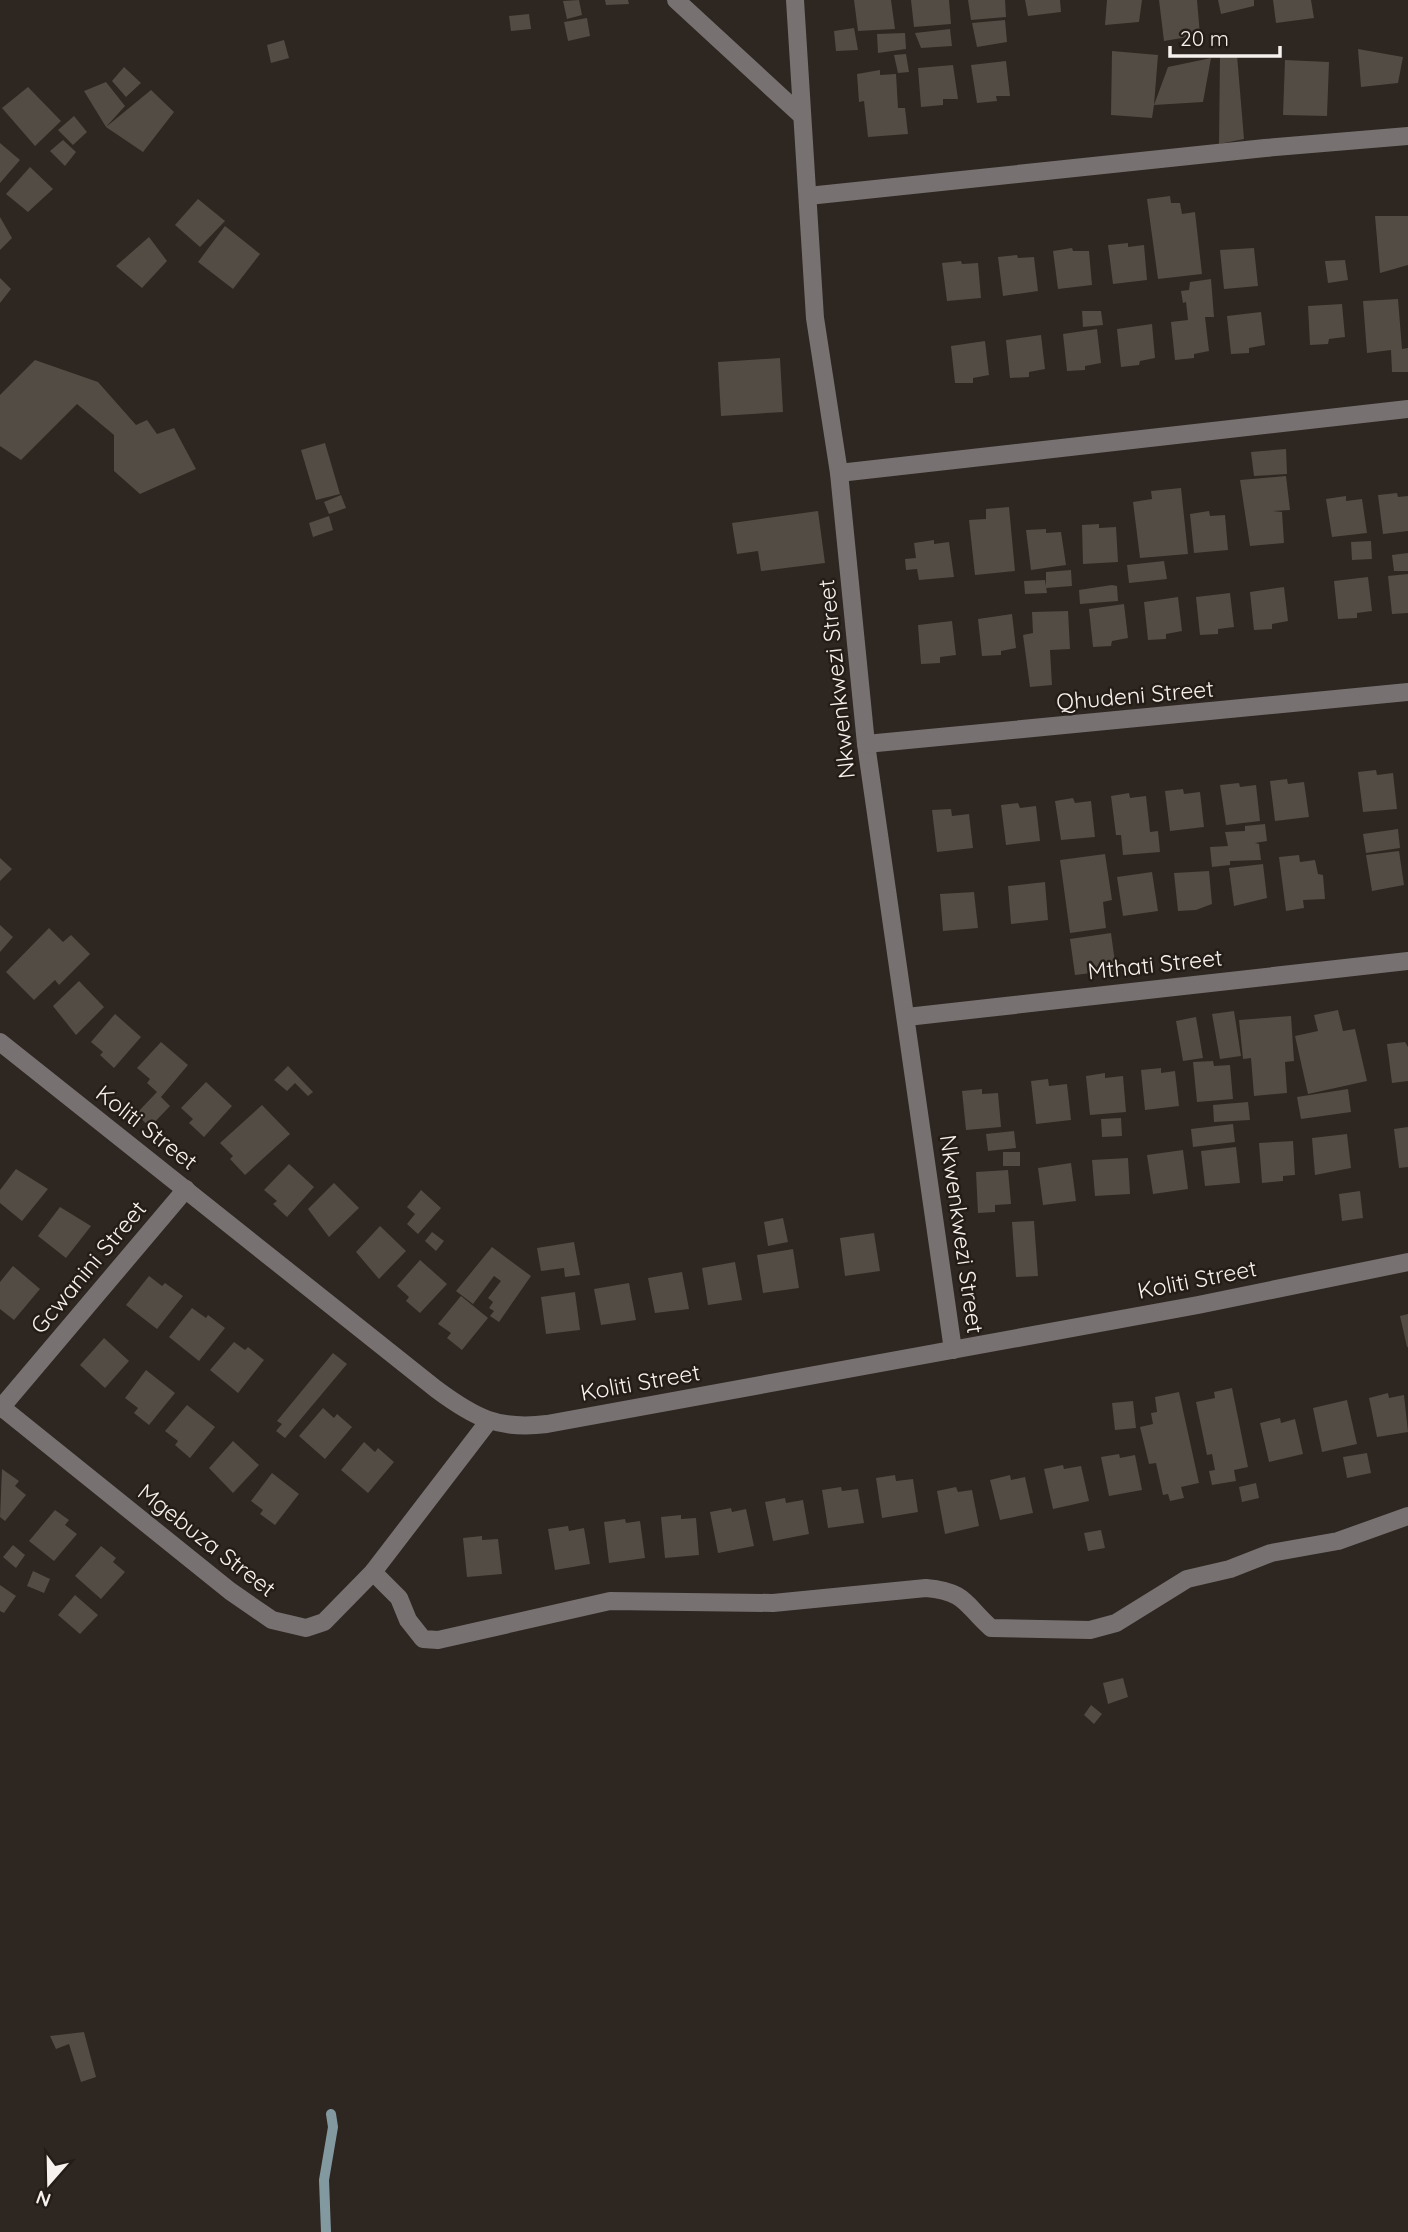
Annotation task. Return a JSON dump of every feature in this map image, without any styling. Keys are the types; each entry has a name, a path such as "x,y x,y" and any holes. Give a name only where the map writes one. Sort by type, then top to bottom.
{"street":[{"path":"676,0 802,116"},
{"name":"Nkwenkwezi Street","path":"795,0 815,318 839,473 866,744 953,1349"},
{"path":"808,196 1265,148 1408,136"},
{"path":"839,473 1408,409"},
{"name":"Qhudeni Street","path":"866,744 1408,692"},
{"name":"Mthati Street","path":"907,1017 1408,961"},
{"name":"Koliti Street","path":"0,1042 436,1389 488,1422 526,1426 547,1424 1198,1305 1408,1262"},
{"name":"Gcwanini Street","path":"0,1408 186,1189"},
{"name":"Mgebuza Street","path":"0,1408 230,1591 272,1620 306,1628 324,1622 373,1572 488,1422"},
{"path":"373,1572 399,1598 408,1620 423,1639 438,1640 610,1601 773,1603 926,1588 950,1590 966,1600 991,1628 1090,1630 1116,1623 1187,1579 1230,1569 1271,1553 1338,1541 1408,1516"}],"building":[{"path":"579,0 582,15 567,19 563,1"},
{"path":"605,0 628,0 629,4 606,5"},
{"path":"854,0 891,0 895,29 858,31"},
{"path":"911,0 949,0 951,24 914,27"},
{"path":"968,0 1005,0 1006,17 971,20"},
{"path":"1025,0 1060,0 1061,12 1028,16"},
{"path":"1107,0 1142,0 1139,22 1105,25"},
{"path":"1159,0 1197,0 1200,35 1164,41"},
{"path":"1218,0 1254,0 1254,6 1221,14"},
{"path":"1273,0 1311,0 1314,18 1276,23"},
{"path":"529,14 531,29 511,31 509,16"},
{"path":"587,18 590,36 568,41 564,22"},
{"path":"1005,20 1007,42 977,47 972,23"},
{"path":"854,28 858,50 836,51 834,31"},
{"path":"950,29 952,46 921,48 915,33"},
{"path":"905,33 906,49 878,53 877,34"},
{"path":"284,40 289,58 271,63 267,45"},
{"path":"1358,49 1403,57 1398,83 1361,87"},
{"path":"1112,51 1158,55 1152,118 1111,115"},
{"path":"906,54 909,72 898,73 894,55"},
{"path":"1237,55 1244,139 1219,144 1220,56"},
{"path":"1211,58 1203,102 1154,105 1168,67"},
{"path":"1285,60 1329,62 1327,116 1283,115"},
{"path":"1006,61 1010,96 996,96 997,101 977,103 971,65"},
{"path":"953,65 958,99 943,99 943,105 921,107 918,68"},
{"path":"124,67 141,83 126,97 112,81"},
{"path":"880,70 880,75 896,74 898,108 905,108 908,134 868,137 864,101 859,102 857,74"},
{"path":"106,82 125,106 106,127 84,91"},
{"path":"28,87 61,121 35,146 2,108"},
{"path":"151,90 174,112 143,152 106,127"},
{"path":"74,116 87,132 73,145 58,130"},
{"path":"63,140 76,152 65,166 50,151"},
{"path":"0,143 20,160 0,183"},
{"path":"30,167 53,189 28,212 6,194"},
{"path":"1170,196 1171,203 1180,203 1182,214 1195,212 1202,274 1158,279 1147,199"},
{"path":"198,199 225,221 200,247 175,225"},
{"path":"1375,216 1408,216 1408,265 1380,273"},
{"path":"0,217 12,238 0,250"},
{"path":"225,226 260,254 233,289 198,262"},
{"path":"149,237 167,261 142,288 116,266"},
{"path":"1128,243 1128,247 1144,245 1147,280 1113,284 1108,245"},
{"path":"1072,248 1073,251 1089,251 1092,285 1058,289 1053,251"},
{"path":"1254,248 1258,286 1224,289 1220,250"},
{"path":"1017,255 1018,258 1034,257 1038,291 1003,296 998,257"},
{"path":"1345,260 1348,280 1328,283 1325,261"},
{"path":"961,261 962,264 978,263 981,298 947,301 942,263"},
{"path":"0,278 11,289 0,303"},
{"path":"1211,279 1214,317 1205,317 1209,351 1194,354 1194,358 1175,360 1171,322 1188,320 1186,302 1183,303 1181,291 1189,290 1190,282"},
{"path":"1398,299 1402,349 1408,348 1408,372 1392,372 1391,350 1367,353 1363,301"},
{"path":"1342,304 1345,337 1329,339 1328,344 1310,345 1308,306"},
{"path":"1082,311 1101,311 1103,325 1083,327"},
{"path":"1261,312 1265,345 1249,348 1249,353 1231,354 1227,316"},
{"path":"1152,324 1155,358 1140,361 1139,365 1121,367 1117,329"},
{"path":"1097,329 1101,363 1085,366 1085,370 1067,371 1063,334"},
{"path":"1041,335 1045,369 1029,372 1029,377 1010,378 1006,340"},
{"path":"985,341 989,375 973,378 973,383 955,383 951,346"},
{"path":"780,358 783,412 721,416 718,362"},
{"path":"35,360 98,382 136,425 147,420 157,434 174,428 196,469 140,494 114,471 114,435 77,404 21,460 0,446 0,395"},
{"path":"325,443 340,494 316,500 301,450"},
{"path":"1286,449 1287,474 1254,476 1251,452"},
{"path":"1286,476 1290,510 1273,511 1282,512 1284,543 1250,546 1240,480"},
{"path":"1181,488 1188,554 1140,558 1133,502 1152,499 1151,491"},
{"path":"1397,493 1398,497 1408,496 1408,531 1383,534 1378,495"},
{"path":"341,495 346,508 329,514 324,502"},
{"path":"1346,496 1346,501 1362,499 1367,533 1332,537 1326,499"},
{"path":"1009,507 1015,571 975,575 969,520 986,519 986,509"},
{"path":"818,511 825,563 761,571 758,551 737,554 732,523"},
{"path":"1209,511 1210,516 1225,515 1228,550 1194,553 1190,514"},
{"path":"329,516 333,530 313,537 309,523"},
{"path":"1099,524 1099,528 1116,527 1118,562 1083,564 1082,525"},
{"path":"1046,529 1046,533 1061,532 1066,565 1031,570 1026,530"},
{"path":"934,540 934,544 949,542 954,577 919,580 917,569 906,570 905,559 916,558 914,543"},
{"path":"1371,541 1372,559 1352,560 1351,542"},
{"path":"1408,553 1408,571 1394,571 1392,555"},
{"path":"1164,561 1167,579 1129,583 1127,565"},
{"path":"1071,570 1072,586 1046,588 1046,572"},
{"path":"1408,574 1408,613 1392,614 1388,576"},
{"path":"1368,577 1372,611 1357,613 1357,618 1338,619 1334,581"},
{"path":"1045,580 1047,593 1025,594 1024,581"},
{"path":"1117,586 1118,601 1080,604 1079,590"},
{"path":"1284,587 1288,621 1272,624 1272,629 1254,630 1250,592"},
{"path":"1230,593 1234,627 1218,629 1218,634 1200,635 1196,597"},
{"path":"1178,597 1182,631 1166,634 1166,639 1148,640 1144,602"},
{"path":"1124,604 1128,638 1112,641 1111,646 1093,647 1089,609"},
{"path":"1068,611 1070,649 1050,650 1052,685 1030,687 1023,635 1033,633 1032,612"},
{"path":"1012,614 1016,648 1001,651 1001,655 982,656 978,619"},
{"path":"952,621 956,655 940,657 940,663 921,664 918,625"},
{"path":"1376,770 1377,775 1393,773 1397,809 1363,812 1358,772"},
{"path":"1287,779 1288,784 1304,782 1309,817 1275,821 1270,781"},
{"path":"1239,783 1240,787 1256,785 1260,821 1226,825 1220,785"},
{"path":"1183,789 1184,794 1200,792 1204,827 1170,831 1165,791"},
{"path":"1129,793 1130,798 1146,796 1150,832 1158,831 1160,852 1123,855 1121,835 1116,835 1111,796"},
{"path":"1073,798 1075,803 1091,801 1095,837 1061,840 1055,801"},
{"path":"1018,803 1020,808 1036,806 1040,841 1006,845 1001,805"},
{"path":"951,809 952,816 969,814 973,848 937,852 932,810"},
{"path":"1265,824 1267,841 1255,843 1259,844 1261,860 1230,861 1230,865 1212,867 1210,847 1228,846 1225,832 1245,831 1245,826"},
{"path":"1398,829 1400,848 1366,853 1363,834"},
{"path":"1399,851 1404,885 1372,891 1366,855"},
{"path":"1105,854 1112,900 1103,902 1106,928 1070,933 1060,860"},
{"path":"1299,855 1300,862 1315,860 1318,874 1323,875 1325,899 1303,900 1304,908 1286,911 1279,857"},
{"path":"0,858 12,869 0,881"},
{"path":"1263,864 1267,898 1234,906 1229,868"},
{"path":"1209,871 1212,904 1196,910 1178,911 1174,873"},
{"path":"1152,872 1158,911 1123,916 1117,877"},
{"path":"1045,882 1048,920 1011,924 1008,886"},
{"path":"974,892 978,928 943,931 940,894"},
{"path":"0,925 13,937 0,952"},
{"path":"49,928 63,942 71,935 90,954 59,985 55,980 34,1000 6,972"},
{"path":"1111,933 1116,970 1075,975 1070,939"},
{"path":"79,981 104,1007 76,1035 53,1006"},
{"path":"1338,1010 1343,1031 1355,1029 1367,1081 1308,1094 1295,1036 1318,1031 1314,1015"},
{"path":"1234,1011 1241,1056 1220,1059 1212,1014"},
{"path":"115,1014 141,1037 114,1068 100,1055 103,1052 91,1042"},
{"path":"1291,1016 1294,1061 1285,1062 1287,1093 1254,1096 1251,1058 1243,1059 1239,1020"},
{"path":"1196,1017 1203,1058 1183,1061 1176,1021"},
{"path":"161,1042 188,1065 161,1097 170,1106 150,1127 136,1114 157,1092 147,1083 150,1079 137,1068"},
{"path":"1405,1042 1408,1047 1408,1081 1392,1083 1387,1044"},
{"path":"1213,1061 1214,1066 1230,1065 1233,1099 1197,1102 1193,1062"},
{"path":"288,1066 313,1092 308,1096 295,1083 287,1091 274,1080"},
{"path":"1161,1068 1161,1073 1175,1071 1179,1106 1145,1110 1141,1070"},
{"path":"1105,1073 1105,1078 1123,1076 1126,1112 1090,1115 1086,1076"},
{"path":"1048,1079 1049,1086 1067,1084 1071,1120 1036,1124 1031,1081"},
{"path":"206,1082 232,1106 204,1137 189,1123 193,1119 181,1108"},
{"path":"982,1089 982,1094 998,1093 1001,1127 966,1130 962,1091"},
{"path":"1348,1089 1351,1112 1301,1119 1297,1097"},
{"path":"1248,1102 1250,1120 1214,1122 1213,1105"},
{"path":"262,1105 290,1134 245,1175 230,1159 233,1156 220,1143"},
{"path":"1121,1118 1122,1136 1102,1137 1101,1119"},
{"path":"1233,1124 1235,1142 1193,1147 1191,1129"},
{"path":"1408,1127 1408,1167 1399,1168 1394,1129"},
{"path":"1014,1131 1016,1148 988,1151 986,1134"},
{"path":"1347,1134 1351,1168 1315,1175 1312,1138"},
{"path":"1293,1141 1295,1175 1283,1176 1283,1181 1262,1183 1259,1143"},
{"path":"1236,1147 1240,1183 1205,1186 1201,1151"},
{"path":"1183,1150 1188,1189 1153,1194 1147,1155"},
{"path":"1003,1152 1020,1152 1020,1166 1003,1166"},
{"path":"1128,1158 1130,1194 1095,1196 1092,1160"},
{"path":"1071,1163 1076,1201 1043,1205 1038,1168"},
{"path":"289,1164 314,1187 287,1217 273,1204 277,1201 264,1190"},
{"path":"16,1169 48,1189 22,1221 0,1203 0,1190"},
{"path":"1008,1170 1011,1204 995,1205 995,1212 978,1213 976,1172"},
{"path":"334,1183 359,1208 329,1237 308,1209"},
{"path":"421,1190 441,1208 418,1234 407,1224 415,1214 407,1207"},
{"path":"1360,1191 1363,1218 1342,1221 1339,1194"},
{"path":"60,1207 91,1226 66,1258 38,1236"},
{"path":"783,1218 788,1242 768,1246 764,1222"},
{"path":"1034,1221 1038,1276 1016,1277 1012,1222"},
{"path":"380,1226 406,1251 379,1279 356,1252"},
{"path":"432,1232 444,1241 436,1251 425,1241"},
{"path":"874,1233 880,1271 845,1276 840,1238"},
{"path":"574,1242 580,1275 565,1277 564,1268 541,1271 537,1248"},
{"path":"492,1247 531,1276 499,1322 490,1316 494,1311 489,1308 493,1302 488,1298 501,1281 494,1276 473,1304 456,1291"},
{"path":"793,1249 799,1288 763,1293 757,1255"},
{"path":"420,1260 447,1284 420,1313 406,1301 409,1297 397,1286"},
{"path":"735,1262 742,1300 708,1305 702,1268"},
{"path":"13,1266 40,1289 14,1320 0,1309 0,1282"},
{"path":"682,1272 689,1309 655,1313 648,1278"},
{"path":"149,1276 183,1296 157,1329 126,1305"},
{"path":"629,1283 636,1320 601,1325 594,1289"},
{"path":"575,1292 580,1330 546,1334 541,1297"},
{"path":"461,1296 488,1318 462,1350 447,1338 451,1333 438,1324"},
{"path":"192,1308 206,1318 208,1315 225,1328 199,1361 169,1337"},
{"path":"1408,1314 1408,1347 1407,1347 1400,1316"},
{"path":"104,1338 129,1361 105,1388 80,1365"},
{"path":"234,1342 245,1350 248,1347 264,1360 238,1393 210,1370"},
{"path":"333,1353 347,1364 285,1438 276,1431 282,1424 277,1421"},
{"path":"146,1370 175,1393 149,1425 134,1413 138,1408 125,1398"},
{"path":"1232,1388 1248,1467 1234,1470 1236,1481 1212,1485 1209,1471 1215,1470 1212,1454 1207,1455 1196,1402 1215,1398 1214,1392"},
{"path":"1179,1392 1199,1483 1181,1487 1184,1498 1170,1501 1168,1494 1163,1495 1156,1463 1149,1464 1140,1427 1153,1424 1151,1413 1157,1412 1155,1397"},
{"path":"1388,1393 1389,1398 1404,1395 1408,1432 1377,1437 1369,1398"},
{"path":"1347,1400 1357,1444 1322,1452 1313,1408"},
{"path":"1133,1401 1136,1428 1115,1430 1112,1403"},
{"path":"187,1405 215,1427 190,1458 175,1445 178,1441 165,1431"},
{"path":"323,1408 334,1418 337,1414 352,1427 325,1459 299,1436"},
{"path":"1280,1418 1281,1423 1295,1419 1303,1454 1269,1462 1260,1423"},
{"path":"233,1441 259,1465 233,1493 209,1468"},
{"path":"364,1442 375,1452 378,1448 394,1462 368,1493 341,1470"},
{"path":"1367,1453 1371,1473 1347,1478 1343,1457"},
{"path":"1119,1454 1120,1458 1135,1455 1142,1490 1109,1496 1101,1457"},
{"path":"1063,1465 1064,1469 1081,1466 1089,1501 1053,1509 1044,1469"},
{"path":"2,1469 19,1481 15,1486 26,1495 5,1521 0,1517"},
{"path":"272,1473 299,1494 275,1525 260,1514 263,1510 251,1501"},
{"path":"895,1475 896,1481 913,1479 918,1512 882,1518 876,1478"},
{"path":"1010,1475 1011,1480 1025,1477 1033,1513 1000,1520 990,1480"},
{"path":"1256,1483 1259,1498 1242,1502 1239,1487"},
{"path":"841,1487 842,1491 858,1489 864,1523 828,1528 822,1490"},
{"path":"956,1487 958,1492 972,1490 979,1526 945,1534 937,1491"},
{"path":"785,1498 786,1503 803,1500 809,1534 773,1541 765,1502"},
{"path":"731,1508 732,1512 746,1509 754,1546 718,1553 710,1512"},
{"path":"55,1510 69,1520 65,1525 77,1534 54,1561 29,1541"},
{"path":"681,1515 681,1519 696,1518 699,1555 665,1558 661,1517"},
{"path":"625,1519 626,1523 640,1521 645,1558 609,1563 604,1522"},
{"path":"568,1526 569,1531 584,1528 590,1564 555,1570 548,1529"},
{"path":"1101,1530 1105,1548 1088,1551 1084,1533"},
{"path":"482,1536 482,1540 498,1539 502,1574 467,1577 463,1538"},
{"path":"13,1545 25,1555 16,1568 3,1557"},
{"path":"101,1546 116,1558 113,1562 125,1572 101,1599 75,1576"},
{"path":"33,1571 50,1579 44,1593 27,1586"},
{"path":"0,1585 16,1596 4,1613 0,1611"},
{"path":"75,1595 98,1615 80,1634 58,1615"},
{"path":"1123,1678 1128,1697 1108,1704 1103,1683"},
{"path":"1091,1705 1102,1714 1094,1724 1084,1715"},
{"path":"84,2032 96,2077 81,2082 69,2044 56,2049 50,2036"}],"waterway":[{"path":"326,2232 324,2180 333,2127 331,2114"}]}
